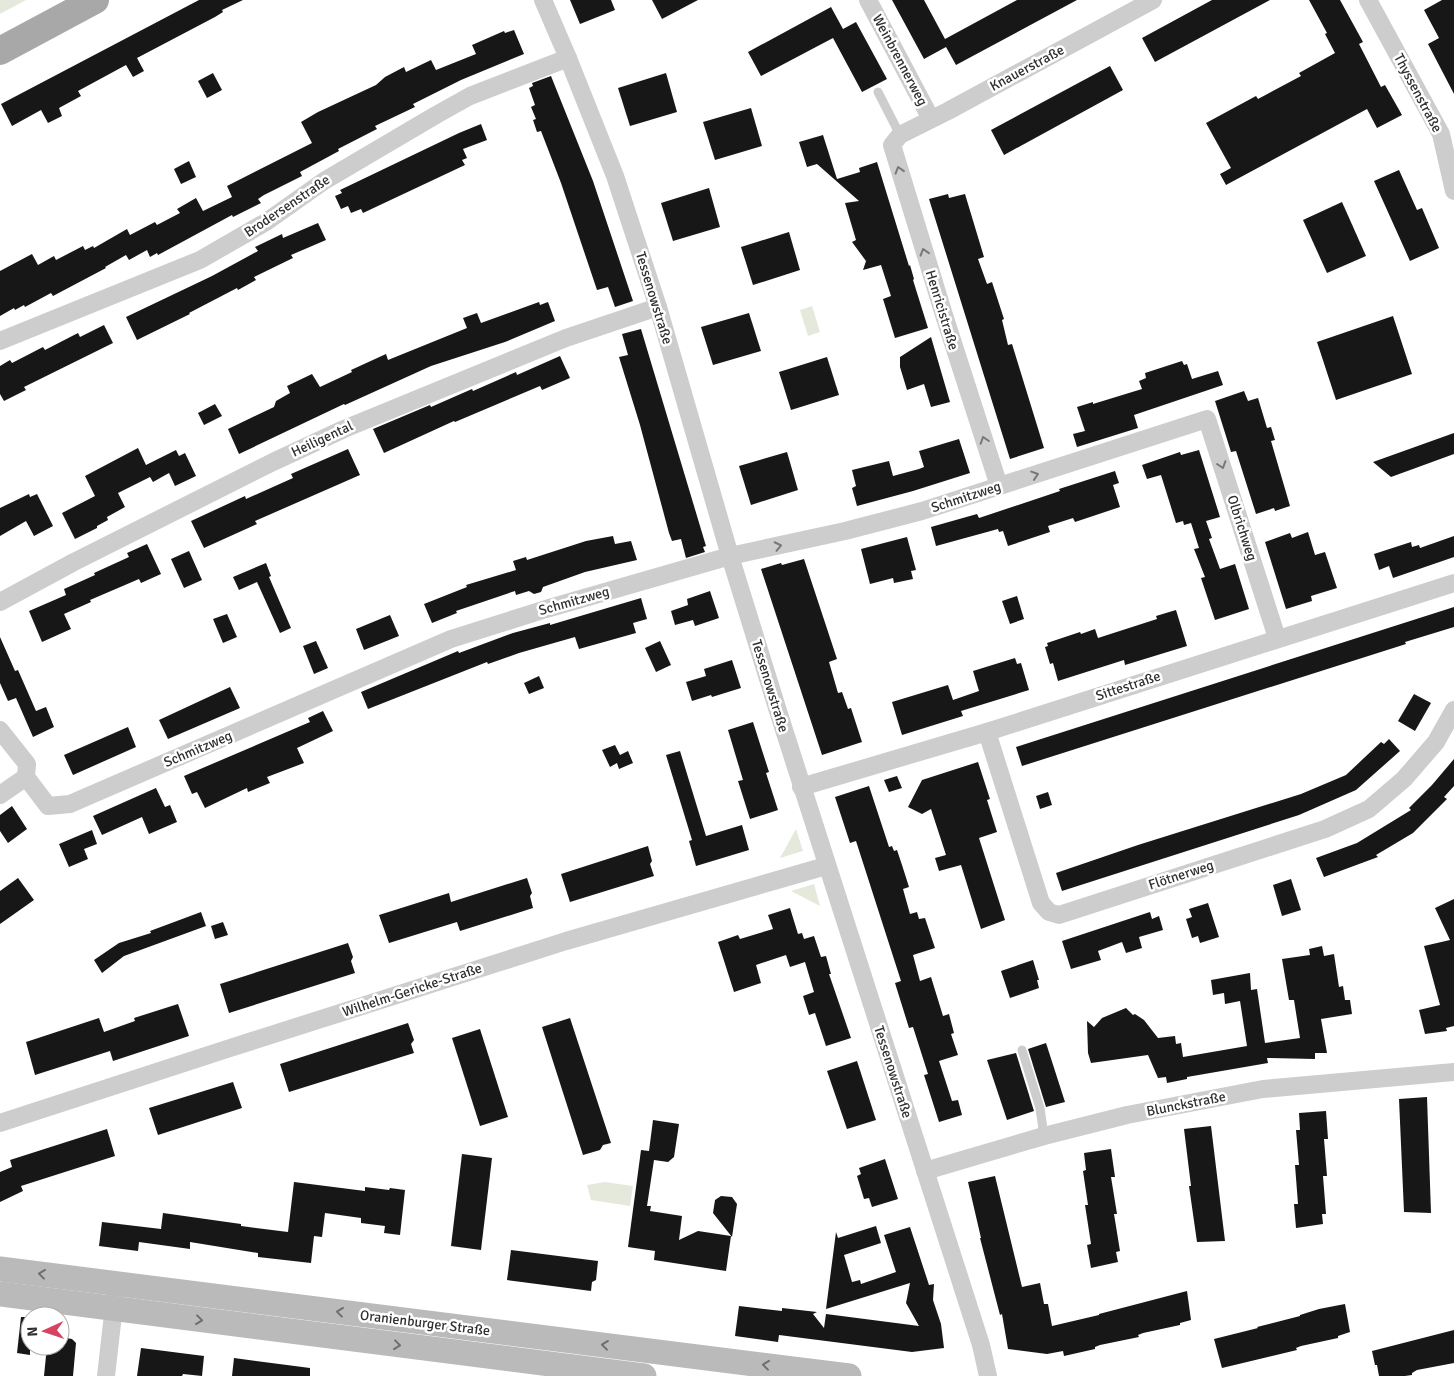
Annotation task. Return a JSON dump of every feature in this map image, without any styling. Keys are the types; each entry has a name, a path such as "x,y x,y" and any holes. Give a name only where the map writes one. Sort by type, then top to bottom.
{"main road":[{"path":"0,51 95,0"},
{"name":"Oranienburger Straße","path":"0,1269 723,1368 849,1376"},
{"name":"Oranienburger Straße","path":"0,1294 644,1376"}],"street":[{"name":"Tessenowstraße","path":"542,0 568,58 615,176 658,307 730,556 826,866 981,1345 988,1376"},
{"name":"Weinbrennerweg","path":"868,0 931,119"},
{"name":"Knauerstraße","path":"896,140 931,119 1153,0"},
{"name":"Thyssenstraße","path":"1373,2 1441,134 1451,168 1454,191"},
{"name":"Brodersenstraße","path":"0,341 200,260 266,222 324,181 436,114 470,96 568,58"},
{"name":"Henricistraße","path":"896,140 944,315 999,486"},
{"name":"Heiligental","path":"0,602 74,562 273,462 344,429 566,338 658,307"},
{"name":"Schmitzweg","path":"0,730 27,764 26,777 48,806 70,804 451,639 546,609 730,556 845,531 922,511 1207,418"},
{"name":"Olbrichweg","path":"1207,418 1277,638"},
{"name":"Sittestraße","path":"802,787 987,732 1454,583"},
{"name":"Flötnerweg","path":"987,732 1041,903 1049,912 1059,915 1325,829 1369,809 1404,778 1436,742 1454,710"},
{"path":"0,795 26,777"},
{"name":"Wilhelm-Gericke-Straße","path":"0,1123 557,944 826,866"},
{"name":"Blunckstraße","path":"925,1171 1044,1136 1127,1116 1263,1089 1454,1072"},
{"path":"106,1376 117,1284"}],"lane":[{"path":"878,92 896,140"},
{"path":"1022,1050 1040,1108 1044,1136"}],"shaded area":[{"path":"0,0 26,0 0,14"},
{"path":"812,306 820,332 808,336 800,310"},
{"path":"796,829 803,851 780,858"},
{"path":"814,884 820,906 791,891"},
{"path":"605,1182 633,1186 630,1206 591,1200 587,1185"}],"building":[{"path":"199,0 243,0 137,58 144,71 133,77 126,65 78,91 81,96 59,108 62,116 48,123 41,110 12,126 1,104"},
{"path":"570,0 611,0 615,10 580,24"},
{"path":"652,0 698,0 662,19"},
{"path":"892,0 924,0 945,39 1017,0 1077,0 956,65 946,47 924,59"},
{"path":"1212,0 1270,0 1155,62 1142,38"},
{"path":"1309,0 1340,0 1363,42 1359,44 1381,87 1385,85 1402,115 1377,128 1367,109 1226,185 1220,174 1231,168 1206,123 1256,96 1258,99 1301,76 1299,73 1335,53 1325,34 1327,33"},
{"path":"1442,0 1454,0 1454,94 1428,44 1439,38 1424,10"},
{"path":"831,7 843,29 856,22 887,79 862,92 833,38 761,76 748,52"},
{"path":"514,30 524,54 461,80 413,104 415,107 375,126 377,129 338,149 339,151 300,172 302,176 264,195 258,199 261,203 233,217 232,215 158,255 157,253 150,257 147,250 129,260 126,255 106,268 53,296 51,293 25,307 24,305 15,310 14,308 0,316 0,271 32,254 38,265 54,256 56,260 83,246 85,250 93,246 94,248 127,229 130,235 155,222 157,225 180,213 177,209 196,198 203,211 232,197 227,186 312,143 301,122 318,112 376,85 385,77 404,67 406,72 431,60 436,70 476,54 472,45 504,31 505,33"},
{"path":"1110,66 1123,90 1004,155 991,130"},
{"path":"213,73 222,90 207,98 198,81"},
{"path":"666,73 677,112 630,126 618,88"},
{"path":"551,76 593,181 633,301 615,307 608,287 597,290 561,183 541,131 537,132 533,120 536,119 531,107 535,105 529,88 533,86 532,83"},
{"path":"751,108 762,146 715,160 703,122"},
{"path":"481,124 487,140 463,149 467,158 462,160 465,165 363,213 361,209 351,213 348,206 341,209 335,196 342,193 340,190"},
{"path":"823,135 837,179 860,172 859,168 877,162 928,328 895,338 883,299 891,296 881,265 863,270 866,261 852,242 856,240 845,203 859,201 817,164 807,167 799,142"},
{"path":"189,161 196,177 181,184 174,169"},
{"path":"1399,170 1417,210 1422,208 1439,248 1410,261 1374,181"},
{"path":"709,188 720,227 673,241 661,203"},
{"path":"948,194 949,198 965,194 984,257 978,259 987,284 992,282 1004,319 1002,320 1008,345 1012,344 1044,448 1010,459 929,199"},
{"path":"1342,202 1366,256 1327,273 1303,220"},
{"path":"318,223 326,240 291,255 293,258 254,277 256,280 238,290 237,288 137,340 126,317 212,276 258,251 255,247 282,234 283,238"},
{"path":"789,232 800,270 753,285 741,247"},
{"path":"539,302 540,305 548,302 555,321 505,342 431,366 344,404 239,454 228,429 274,407 276,401 290,393 287,386 312,374 320,387 386,354 388,360 467,328 463,318 477,313 481,323"},
{"path":"749,313 761,351 713,365 701,327"},
{"path":"1393,316 1412,374 1336,400 1317,342"},
{"path":"104,325 113,343 24,387 26,390 4,401 0,394 0,366 10,360 12,363 43,347 45,350 78,333 80,337"},
{"path":"641,329 706,546 703,547 705,552 686,558 681,539 672,541 669,533 640,425 619,357 628,355 622,334"},
{"path":"931,337 950,402 931,407 924,384 907,390 900,367 900,357"},
{"path":"560,356 570,378 542,390 540,386 454,421 384,453 373,429 472,389 473,391 516,372 517,375"},
{"path":"827,357 839,395 791,410 779,372"},
{"path":"1182,361 1184,365 1187,364 1192,379 1218,371 1223,385 1134,415 1138,428 1077,447 1073,434 1085,431 1077,407 1142,389 1139,381 1146,378 1145,373"},
{"path":"1244,391 1248,401 1258,398 1267,428 1271,427 1275,440 1271,441 1290,506 1275,511 1274,508 1256,514 1236,451 1231,452 1215,401"},
{"path":"215,404 222,416 204,425 198,413"},
{"path":"1454,433 1454,454 1391,477 1373,462"},
{"path":"959,439 970,473 857,506 852,488 856,486 852,470 889,461 893,476 919,469 924,467 919,451"},
{"path":"138,448 146,465 176,450 179,456 185,453 196,476 175,486 169,473 153,482 150,477 118,493 125,507 107,517 108,520 97,526 97,528 75,539 62,513 95,496 85,476"},
{"path":"348,449 360,475 255,521 257,524 204,548 191,521 245,496 246,499 293,478 291,474"},
{"path":"1199,450 1220,517 1206,521 1212,538 1209,539 1220,569 1235,564 1249,609 1215,620 1201,578 1205,577 1194,549 1199,548 1191,523 1184,525 1183,521 1176,523 1161,475 1147,479 1142,465 1180,452 1181,455"},
{"path":"787,452 798,490 751,505 739,466"},
{"path":"1115,471 1119,483 1113,485 1120,507 1075,522 1073,518 1048,526 1050,532 1008,546 1003,531 999,532 998,529 936,546 931,527 977,514 979,518"},
{"path":"29,494 30,497 37,494 53,526 34,536 26,521 0,536 0,508"},
{"path":"1308,532 1315,555 1325,552 1337,588 1311,596 1312,601 1286,609 1265,542 1290,533 1292,538"},
{"path":"613,536 615,544 631,541 637,560 585,572 543,587 541,592 534,594 529,591 516,595 515,591 456,611 457,613 432,623 424,604 467,587 466,585 516,570 513,561 526,557 527,560 586,541"},
{"path":"1454,536 1454,557 1393,578 1389,566 1379,570 1374,554 1411,542 1412,547 1419,545 1420,548"},
{"path":"907,537 916,570 911,571 913,579 894,583 893,578 870,584 861,549"},
{"path":"147,544 161,574 141,583 139,579 90,600 91,602 64,614 71,629 42,642 29,611 66,595 64,589 129,557 127,553"},
{"path":"189,551 202,580 184,588 171,559"},
{"path":"804,559 837,659 829,662 838,693 842,692 848,709 851,708 862,742 822,755 761,569"},
{"path":"266,563 271,576 269,577 291,628 280,633 257,582 239,590 233,577"},
{"path":"710,591 719,618 695,626 693,620 675,625 671,611 688,605 687,599"},
{"path":"1017,596 1024,619 1010,624 1002,601"},
{"path":"641,598 647,619 633,623 636,633 579,649 575,637 488,664 487,662 368,709 361,692 458,651 459,653 513,633 550,623 550,625"},
{"path":"1454,607 1454,627 1022,766 1016,747"},
{"path":"1176,610 1187,646 1125,665 1124,660 1058,681 1053,663 1050,664 1045,647 1048,646 1047,643 1095,629 1098,638 1157,619 1156,616"},
{"path":"227,614 237,637 223,643 213,619"},
{"path":"390,615 399,636 364,650 356,629"},
{"path":"0,637 15,671 18,670 36,711 46,707 54,727 33,737 16,698 8,701 0,683"},
{"path":"316,641 328,668 314,674 303,646"},
{"path":"660,641 671,665 656,672 645,648"},
{"path":"1015,658 1017,664 1021,663 1029,690 961,711 963,716 902,735 892,702 948,685 953,700 979,691 973,671"},
{"path":"732,660 741,688 692,701 686,682 706,676 704,669"},
{"path":"539,676 544,688 529,694 524,683"},
{"path":"230,687 240,708 168,739 159,720"},
{"path":"1414,694 1431,703 1415,731 1398,721"},
{"path":"323,711 333,731 297,748 304,763 267,777 270,783 248,792 247,788 205,808 197,792 192,794 184,776 310,722 308,718"},
{"path":"753,722 769,772 766,773 778,810 750,819 738,781 743,780 728,730"},
{"path":"128,727 136,747 73,775 64,755"},
{"path":"1389,739 1400,751 1356,790 1299,815 1062,891 1056,873 1301,794 1346,775 1381,742 1384,744"},
{"path":"615,745 620,755 628,751 633,763 619,769 617,763 610,767 602,750"},
{"path":"680,751 706,836 742,825 749,850 696,866 689,841 692,840 666,755"},
{"path":"1454,759 1454,786 1444,797 1447,799 1413,833 1376,855 1378,857 1324,877 1316,858 1357,843 1411,810 1409,808"},
{"path":"978,762 990,799 987,800 997,832 979,838 1005,920 981,929 961,865 939,871 935,858 946,855 931,809 922,814 908,807 922,780"},
{"path":"897,776 902,788 889,792 884,780"},
{"path":"869,786 889,847 892,846 894,851 897,850 902,865 909,887 903,889 910,914 917,912 919,919 925,918 935,948 913,955 920,981 931,977 943,1016 949,1014 954,1033 951,1034 958,1055 939,1061 952,1101 958,1100 962,1115 939,1122 924,1075 928,1074 913,1027 909,1028 895,983 901,981 856,841 850,843 835,797"},
{"path":"156,788 165,807 170,805 177,822 149,834 142,817 102,835 93,816"},
{"path":"1048,792 1052,805 1040,809 1036,796"},
{"path":"12,806 27,829 8,843 0,831 0,815"},
{"path":"92,830 97,844 84,849 88,859 69,867 59,844"},
{"path":"648,846 652,861 650,864 654,876 570,902 561,874"},
{"path":"18,878 34,900 0,924 0,891"},
{"path":"527,878 532,893 530,896 533,908 460,931 457,922 389,943 379,915 449,893 451,902"},
{"path":"1291,879 1301,910 1282,916 1273,885"},
{"path":"1454,899 1454,1026 1446,1028 1447,1031 1425,1034 1419,1010 1440,1005 1424,946 1450,940 1435,908"},
{"path":"1208,903 1219,937 1200,943 1198,936 1192,938 1186,919 1192,917 1189,909"},
{"path":"790,908 798,934 802,933 804,939 814,936 821,957 826,956 831,974 829,974 851,1038 826,1046 815,1013 809,1015 803,996 814,992 805,962 790,967 786,955 756,965 761,983 734,992 718,942 738,935 740,939 773,929 768,915"},
{"path":"201,912 206,926 124,956 102,973 94,960 119,943 151,933 150,931"},
{"path":"1150,912 1152,919 1159,916 1163,930 1139,937 1142,948 1126,953 1122,942 1098,951 1101,960 1071,969 1062,941"},
{"path":"223,922 228,935 215,939 211,926"},
{"path":"348,943 353,957 351,961 355,973 229,1013 220,984"},
{"path":"1322,946 1324,956 1334,954 1339,987 1343,986 1345,1000 1350,1000 1352,1014 1321,1019 1327,1053 1315,1053 1315,1059 1267,1058 1268,1063 1187,1077 1187,1079 1167,1083 1166,1077 1158,1078 1148,1055 1091,1063 1088,1053 1087,1021 1094,1027 1102,1018 1126,1008 1133,1015 1135,1014 1144,1020 1158,1038 1175,1036 1176,1044 1181,1043 1183,1057 1247,1046 1240,1001 1225,1004 1224,993 1213,995 1211,980 1250,973 1251,990 1257,989 1265,1043 1300,1038 1294,1000 1289,1000 1282,959 1310,955 1309,949"},
{"path":"1033,960 1039,980 1037,980 1039,988 1010,998 1001,971"},
{"path":"178,1004 189,1036 113,1061 110,1051 35,1075 26,1042 99,1018 104,1032 135,1021 134,1018"},
{"path":"570,1018 611,1143 603,1145 600,1150 583,1155 542,1027"},
{"path":"408,1023 414,1040 411,1044 414,1053 289,1092 280,1064"},
{"path":"480,1029 508,1117 480,1126 452,1038"},
{"path":"1046,1043 1065,1102 1046,1107 1028,1049"},
{"path":"1016,1053 1034,1111 1007,1120 987,1060"},
{"path":"857,1061 876,1120 847,1129 827,1071"},
{"path":"233,1082 242,1108 158,1135 149,1108"},
{"path":"1427,1097 1431,1213 1404,1212 1399,1099"},
{"path":"1326,1111 1328,1139 1324,1139 1327,1176 1323,1176 1326,1214 1322,1214 1323,1224 1296,1228 1294,1204 1298,1204 1295,1165 1299,1165 1296,1130 1300,1130 1299,1113"},
{"path":"653,1120 679,1124 674,1157 668,1162 654,1160 647,1206 651,1206 650,1211 682,1216 679,1240 698,1231 731,1236 726,1271 654,1260 655,1251 628,1247 641,1150 649,1151"},
{"path":"1211,1126 1225,1241 1197,1242 1189,1186 1191,1186 1184,1129"},
{"path":"107,1129 115,1156 21,1186 23,1191 0,1202 0,1172 12,1167 10,1160"},
{"path":"1111,1149 1115,1177 1111,1177 1117,1214 1114,1214 1120,1251 1116,1252 1118,1262 1091,1268 1087,1245 1091,1244 1085,1205 1088,1205 1083,1171 1086,1170 1084,1153"},
{"path":"462,1154 492,1158 481,1250 451,1246"},
{"path":"885,1159 898,1199 872,1207 869,1198 864,1199 857,1176 861,1174 859,1168"},
{"path":"995,1176 1022,1287 1040,1283 1044,1304 1048,1304 1052,1326 1187,1291 1191,1320 1180,1323 1180,1325 1143,1333 1138,1335 1139,1337 1100,1345 1095,1347 1095,1349 1064,1356 1063,1351 1047,1354 1008,1349 1002,1314 1000,1315 980,1238 968,1182"},
{"path":"294,1182 365,1191 365,1187 405,1190 400,1235 384,1233 385,1226 361,1223 361,1218 325,1213 322,1237 314,1236 311,1263 258,1257 258,1253 190,1242 190,1249 139,1242 138,1251 99,1246 102,1222 161,1229 163,1213 288,1232"},
{"path":"721,1196 732,1197 737,1204 732,1237 713,1213 715,1200"},
{"path":"876,1226 881,1243 844,1255 852,1282 860,1280 861,1284 896,1272 884,1235 910,1227 929,1285 934,1284 933,1300 941,1324 944,1348 912,1352 779,1335 778,1342 735,1336 739,1306 782,1311 782,1308 817,1312 813,1314 824,1328 826,1314 919,1326 906,1303 910,1283 826,1309 836,1232 838,1238"},
{"path":"511,1250 598,1261 596,1280 592,1282 591,1291 507,1280"},
{"path":"1345,1304 1350,1332 1338,1336 1338,1338 1301,1346 1296,1348 1297,1350 1222,1368 1214,1339 1300,1316 1319,1309"},
{"path":"20,1326 20,1353 17,1353"},
{"path":"1454,1330 1454,1363 1417,1370 1412,1375 1379,1376 1372,1351"},
{"path":"70,1339 72,1339 76,1343 73,1376 44,1376 46,1356 70,1356"},
{"path":"141,1348 204,1356 202,1376 183,1374 182,1376 137,1376"},
{"path":"234,1358 310,1368 310,1376 232,1376"}]}
